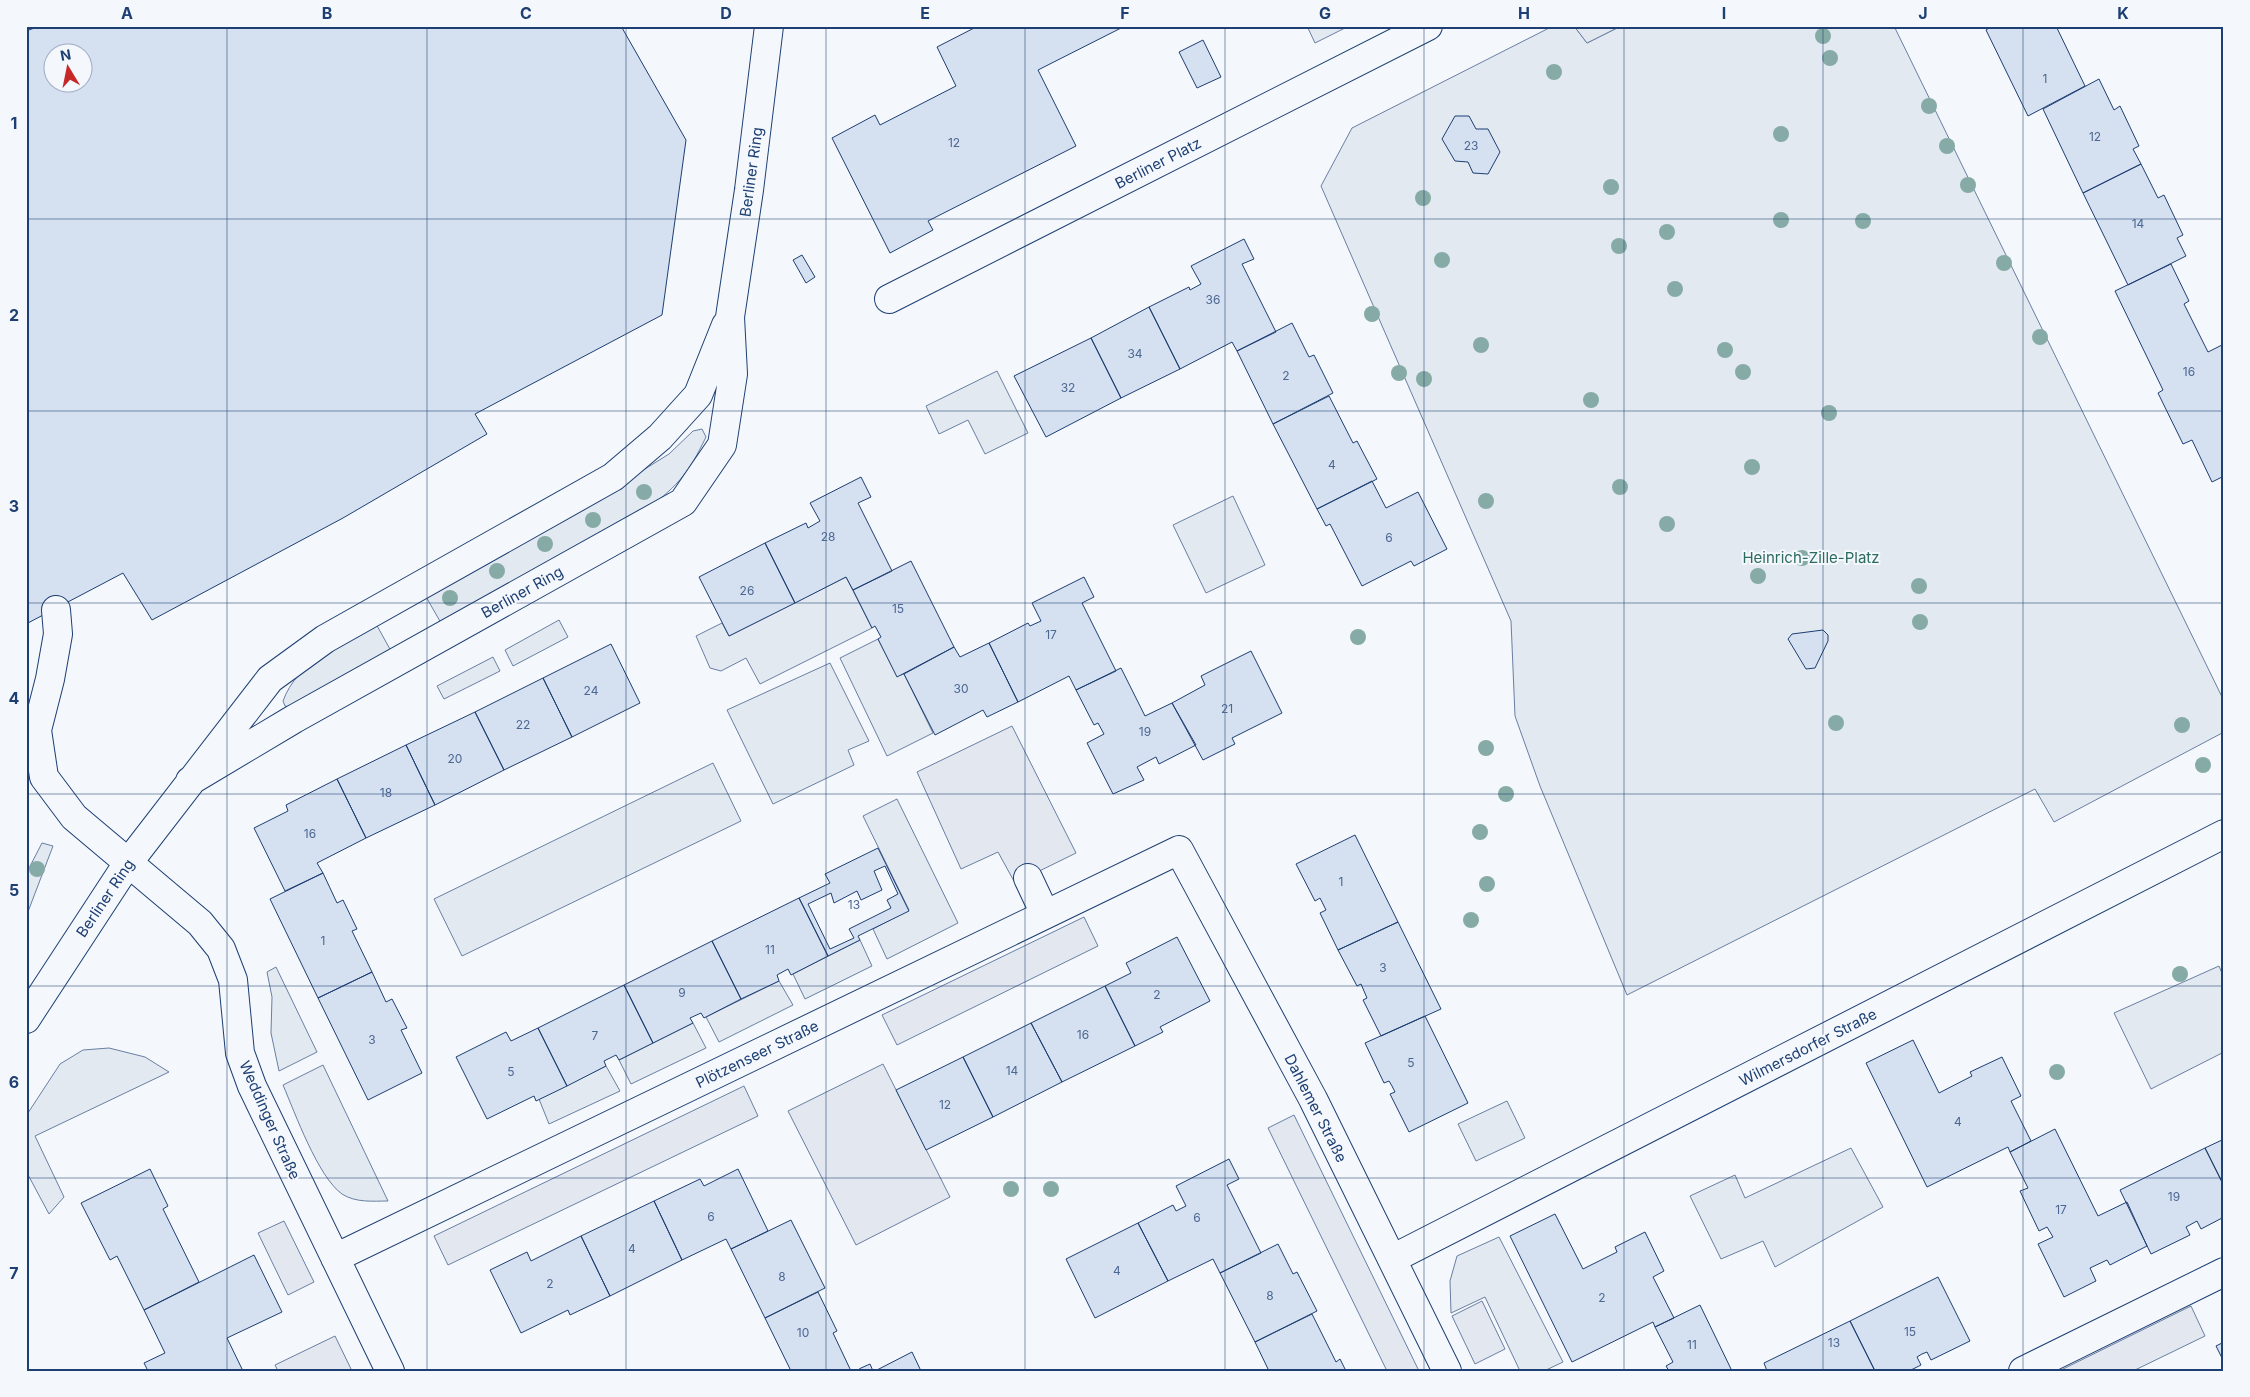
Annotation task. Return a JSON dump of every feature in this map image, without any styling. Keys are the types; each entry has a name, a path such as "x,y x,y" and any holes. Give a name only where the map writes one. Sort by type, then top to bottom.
{"street":[{"name":"Berliner Ring","path":"190,781 312,710 683,502 722,444 733,374 730,317 749,190 769,26"},
{"name":"Berliner Platz","path":"889,299 1428,26"},
{"name":"Berliner Ring","path":"26,1019 128,863 270,679 325,639 613,477 660,437 698,395 730,317"},
{"path":"31,731 50,680 58,634 56,610"},
{"name":"Weddinger Straße","path":"31,731 44,777 74,817 200,923 221,949 233,980 240,1054 252,1086 390,1371"},
{"name":"Wilmersdorfer Straße","path":"1392,1259 2224,834"},
{"name":"Dahlemer Straße","path":"1179,850 1313,1099 1447,1371"},
{"name":"Plötzenseer Straße","path":"334,1258 1179,850"},
{"path":"1028,878 1045,914"},
{"path":"2023,1371 2224,1272"}],"green space":[{"path":"1307,26 1349,26 1315,43"},
{"name":"Heinrich-Zille-Platz","path":"1553,26 1574,26 1587,43 1621,26 1894,26 2224,701 2224,732 2054,822 2035,789 1627,995 1540,786 1515,716 1511,621 1321,186 1352,128"},
{"path":"997,371 1028,433 985,454 968,420 939,434 926,406"},
{"path":"702,429 706,437 688,469 668,492 648,508 441,623 425,595 587,505 669,454 693,431"},
{"path":"1233,496 1265,565 1206,593 1173,525"},
{"path":"846,577 872,628 760,684 746,658 721,671 710,668 696,636 722,623 729,636"},
{"path":"559,620 568,637 513,666 505,650"},
{"path":"375,622 391,651 291,707 285,706 283,701 290,687 310,664 322,654"},
{"path":"878,639 897,676 904,674 933,733 887,756 840,658"},
{"path":"493,657 500,671 444,699 437,686"},
{"path":"830,663 869,741 848,750 854,765 773,804 727,710"},
{"path":"713,763 741,821 462,956 434,899"},
{"path":"897,799 958,923 887,959 873,929 909,910 863,816"},
{"path":"42,843 53,846 26,917 26,874"},
{"path":"860,940 872,966 805,999 793,974"},
{"path":"2219,966 2224,978 2224,1052 2151,1089 2114,1013"},
{"path":"276,967 317,1052 279,1071 271,1033 272,997 267,972"},
{"path":"779,981 793,1005 719,1042 706,1017"},
{"path":"693,1023 706,1048 631,1084 619,1060"},
{"path":"109,1048 145,1057 169,1072 35,1136 64,1197 49,1214 26,1171 26,1116 60,1064 83,1050"},
{"path":"323,1065 388,1201 359,1200 342,1194 324,1174 308,1144 283,1085"},
{"path":"606,1066 620,1091 549,1124 539,1099"},
{"path":"1507,1101 1525,1138 1476,1161 1458,1124"},
{"path":"1851,1148 1883,1207 1775,1267 1763,1241 1721,1259 1690,1196 1735,1175 1745,1198"},
{"path":"1499,1237 1563,1362 1544,1371 1520,1371 1485,1297 1451,1313 1450,1281 1457,1256"}],"shaded area":[{"path":"1574,26 1621,26 1587,43"},
{"path":"1012,726 1076,853 1015,883 998,852 961,869 917,772"},
{"path":"1084,917 1098,946 897,1045 882,1015"},
{"path":"883,1064 950,1197 856,1245 788,1111"},
{"path":"744,1086 758,1116 448,1265 434,1236"},
{"path":"1294,1115 1419,1371 1387,1371 1268,1128"},
{"path":"284,1221 314,1282 288,1295 258,1233"},
{"path":"1482,1301 1505,1349 1475,1364 1452,1316"},
{"path":"2191,1306 2205,1336 2133,1371 2059,1371"},
{"path":"335,1336 352,1371 278,1371 275,1365"}],"building":[{"path":"40,26 621,26 686,140 662,315 475,414 487,434 343,518 152,620 123,573 26,624 26,31"},
{"path":"978,26 1125,26 1038,70 1076,146 928,221 933,230 890,253 832,138 875,115 880,125 956,86 937,47"},
{"path":"1992,26 2056,26 2085,86 2028,116 1986,30"},
{"path":"1203,40 1221,77 1197,88 1179,52"},
{"path":"2099,79 2114,110 2120,106 2139,146 2133,149 2141,164 2083,193 2043,109"},
{"path":"1455,116 1469,116 1476,129 1488,129 1500,152 1488,174 1473,173 1468,162 1455,161 1442,139"},
{"path":"2141,164 2158,198 2164,195 2183,235 2177,238 2186,256 2128,285 2083,193"},
{"path":"1244,239 1254,259 1242,264 1276,332 1237,351 1232,342 1180,369 1149,307 1189,287 1190,290 1201,284 1191,266"},
{"path":"802,255 815,277 806,283 793,260"},
{"path":"2171,264 2189,301 2184,304 2208,352 2224,344 2224,476 2212,482 2192,440 2183,444 2158,393 2163,390 2115,291"},
{"path":"1149,307 1180,369 1121,398 1091,338"},
{"path":"1292,323 1309,357 1314,355 1333,393 1273,424 1237,351"},
{"path":"1091,338 1121,398 1046,437 1014,376"},
{"path":"1329,396 1353,443 1357,441 1377,479 1317,509 1273,424"},
{"path":"861,477 871,497 858,503 892,571 853,590 846,577 795,603 765,543 806,523 808,528 820,521 810,503"},
{"path":"1372,481 1386,508 1418,492 1447,549 1414,566 1411,561 1362,586 1330,524 1326,526 1317,509"},
{"path":"765,543 795,603 729,636 699,577"},
{"path":"911,561 954,647 897,677 878,639 881,637 875,626 872,628 853,590"},
{"path":"1084,577 1094,597 1082,603 1116,671 1076,690 1069,676 1018,702 989,643 1028,623 1030,626 1041,621 1032,603"},
{"path":"1823,630 1828,635 1828,641 1815,668 1806,669 1788,639 1792,634"},
{"path":"989,643 1018,702 987,717 983,710 935,735 904,674 954,647 960,657"},
{"path":"611,644 640,703 572,737 543,678"},
{"path":"1251,651 1282,713 1232,738 1235,744 1203,760 1172,703 1205,685 1201,676"},
{"path":"1121,668 1145,716 1172,703 1196,745 1159,764 1156,757 1137,767 1144,780 1113,794 1087,743 1104,734 1098,723 1094,725 1076,690"},
{"path":"543,678 572,737 504,770 475,712"},
{"path":"475,712 504,770 435,805 406,745"},
{"path":"406,745 435,805 366,838 337,779"},
{"path":"337,779 366,838 317,863 323,873 285,891 254,828 288,811 286,805"},
{"path":"1355,835 1398,922 1338,950 1320,913 1326,910 1320,898 1315,901 1296,864"},
{"path":"878,848 909,911 858,936 860,940 828,956 799,898 830,883 825,874"},
{"path":"885,866 898,894 887,900 891,908 849,929 854,938 830,949 808,904 831,893 834,903 857,891 861,900 882,890 874,871"},
{"path":"323,873 337,903 343,900 357,929 352,931 372,972 318,998 270,899"},
{"path":"799,898 828,956 791,975 788,969 777,975 779,981 741,999 712,941"},
{"path":"1398,922 1441,1009 1381,1036 1363,1000 1367,998 1361,984 1357,986 1338,950"},
{"path":"1177,937 1210,1001 1160,1027 1163,1032 1135,1046 1105,986 1131,973 1126,963"},
{"path":"712,941 741,999 704,1018 701,1013 690,1018 693,1023 653,1043 624,985"},
{"path":"372,972 386,1002 392,999 407,1028 401,1030 422,1073 368,1100 318,998"},
{"path":"624,985 653,1043 619,1060 616,1055 604,1061 606,1066 567,1086 538,1028"},
{"path":"1105,986 1135,1046 1062,1082 1031,1023"},
{"path":"1425,1016 1468,1103 1409,1132 1390,1094 1395,1092 1389,1081 1384,1083 1365,1043"},
{"path":"1031,1023 1062,1082 993,1117 963,1057"},
{"path":"538,1028 567,1086 536,1101 534,1096 487,1119 456,1057 506,1032 511,1041"},
{"path":"1913,1040 1939,1093 1972,1076 1970,1072 2002,1057 2021,1096 2011,1101 2031,1141 2010,1152 2008,1147 1927,1187 1866,1063"},
{"path":"963,1057 993,1117 926,1150 896,1090"},
{"path":"2055,1129 2098,1216 2127,1202 2147,1246 2110,1265 2107,1260 2090,1268 2096,1281 2064,1297 2038,1244 2053,1237 2047,1227 2039,1231 2020,1191 2028,1188 2010,1152"},
{"path":"2224,1139 2224,1186 2205,1148"},
{"path":"2205,1148 2224,1186 2224,1217 2201,1229 2197,1221 2186,1227 2190,1235 2151,1254 2120,1190"},
{"path":"1229,1159 1239,1179 1227,1185 1261,1253 1220,1273 1213,1259 1168,1281 1138,1223 1173,1205 1176,1211 1186,1206 1176,1186"},
{"path":"150,1169 168,1206 163,1209 199,1282 144,1310 117,1256 110,1260 81,1203"},
{"path":"738,1169 768,1231 731,1249 726,1239 682,1260 654,1201 700,1179 704,1186"},
{"path":"654,1201 682,1260 610,1296 581,1236"},
{"path":"1555,1214 1583,1269 1617,1252 1615,1247 1645,1232 1664,1271 1653,1277 1674,1318 1655,1327 1653,1322 1572,1362 1510,1236"},
{"path":"791,1220 825,1288 765,1318 731,1249"},
{"path":"1138,1223 1168,1281 1095,1318 1066,1259"},
{"path":"581,1236 610,1296 570,1315 568,1310 521,1333 490,1270 527,1252 531,1261"},
{"path":"1278,1244 1293,1274 1297,1272 1317,1311 1255,1342 1220,1273"},
{"path":"254,1255 282,1312 227,1338 243,1371 148,1371 144,1363 165,1353 144,1310"},
{"path":"1938,1277 1970,1341 1931,1360 1927,1352 1922,1354 1917,1357 1921,1365 1909,1371 1875,1371 1850,1321"},
{"path":"818,1292 837,1331 833,1333 851,1371 791,1371 765,1318"},
{"path":"1700,1305 1732,1371 1669,1371 1666,1366 1673,1362 1655,1327"},
{"path":"1312,1314 1336,1362 1340,1359 1346,1371 1269,1371 1255,1342"},
{"path":"1850,1321 1875,1371 1767,1371 1764,1363"},
{"path":"2224,1342 2224,1362 2216,1346"},
{"path":"912,1352 921,1371 875,1371"},
{"path":"870,1364 873,1371 856,1371 861,1368"}]}
